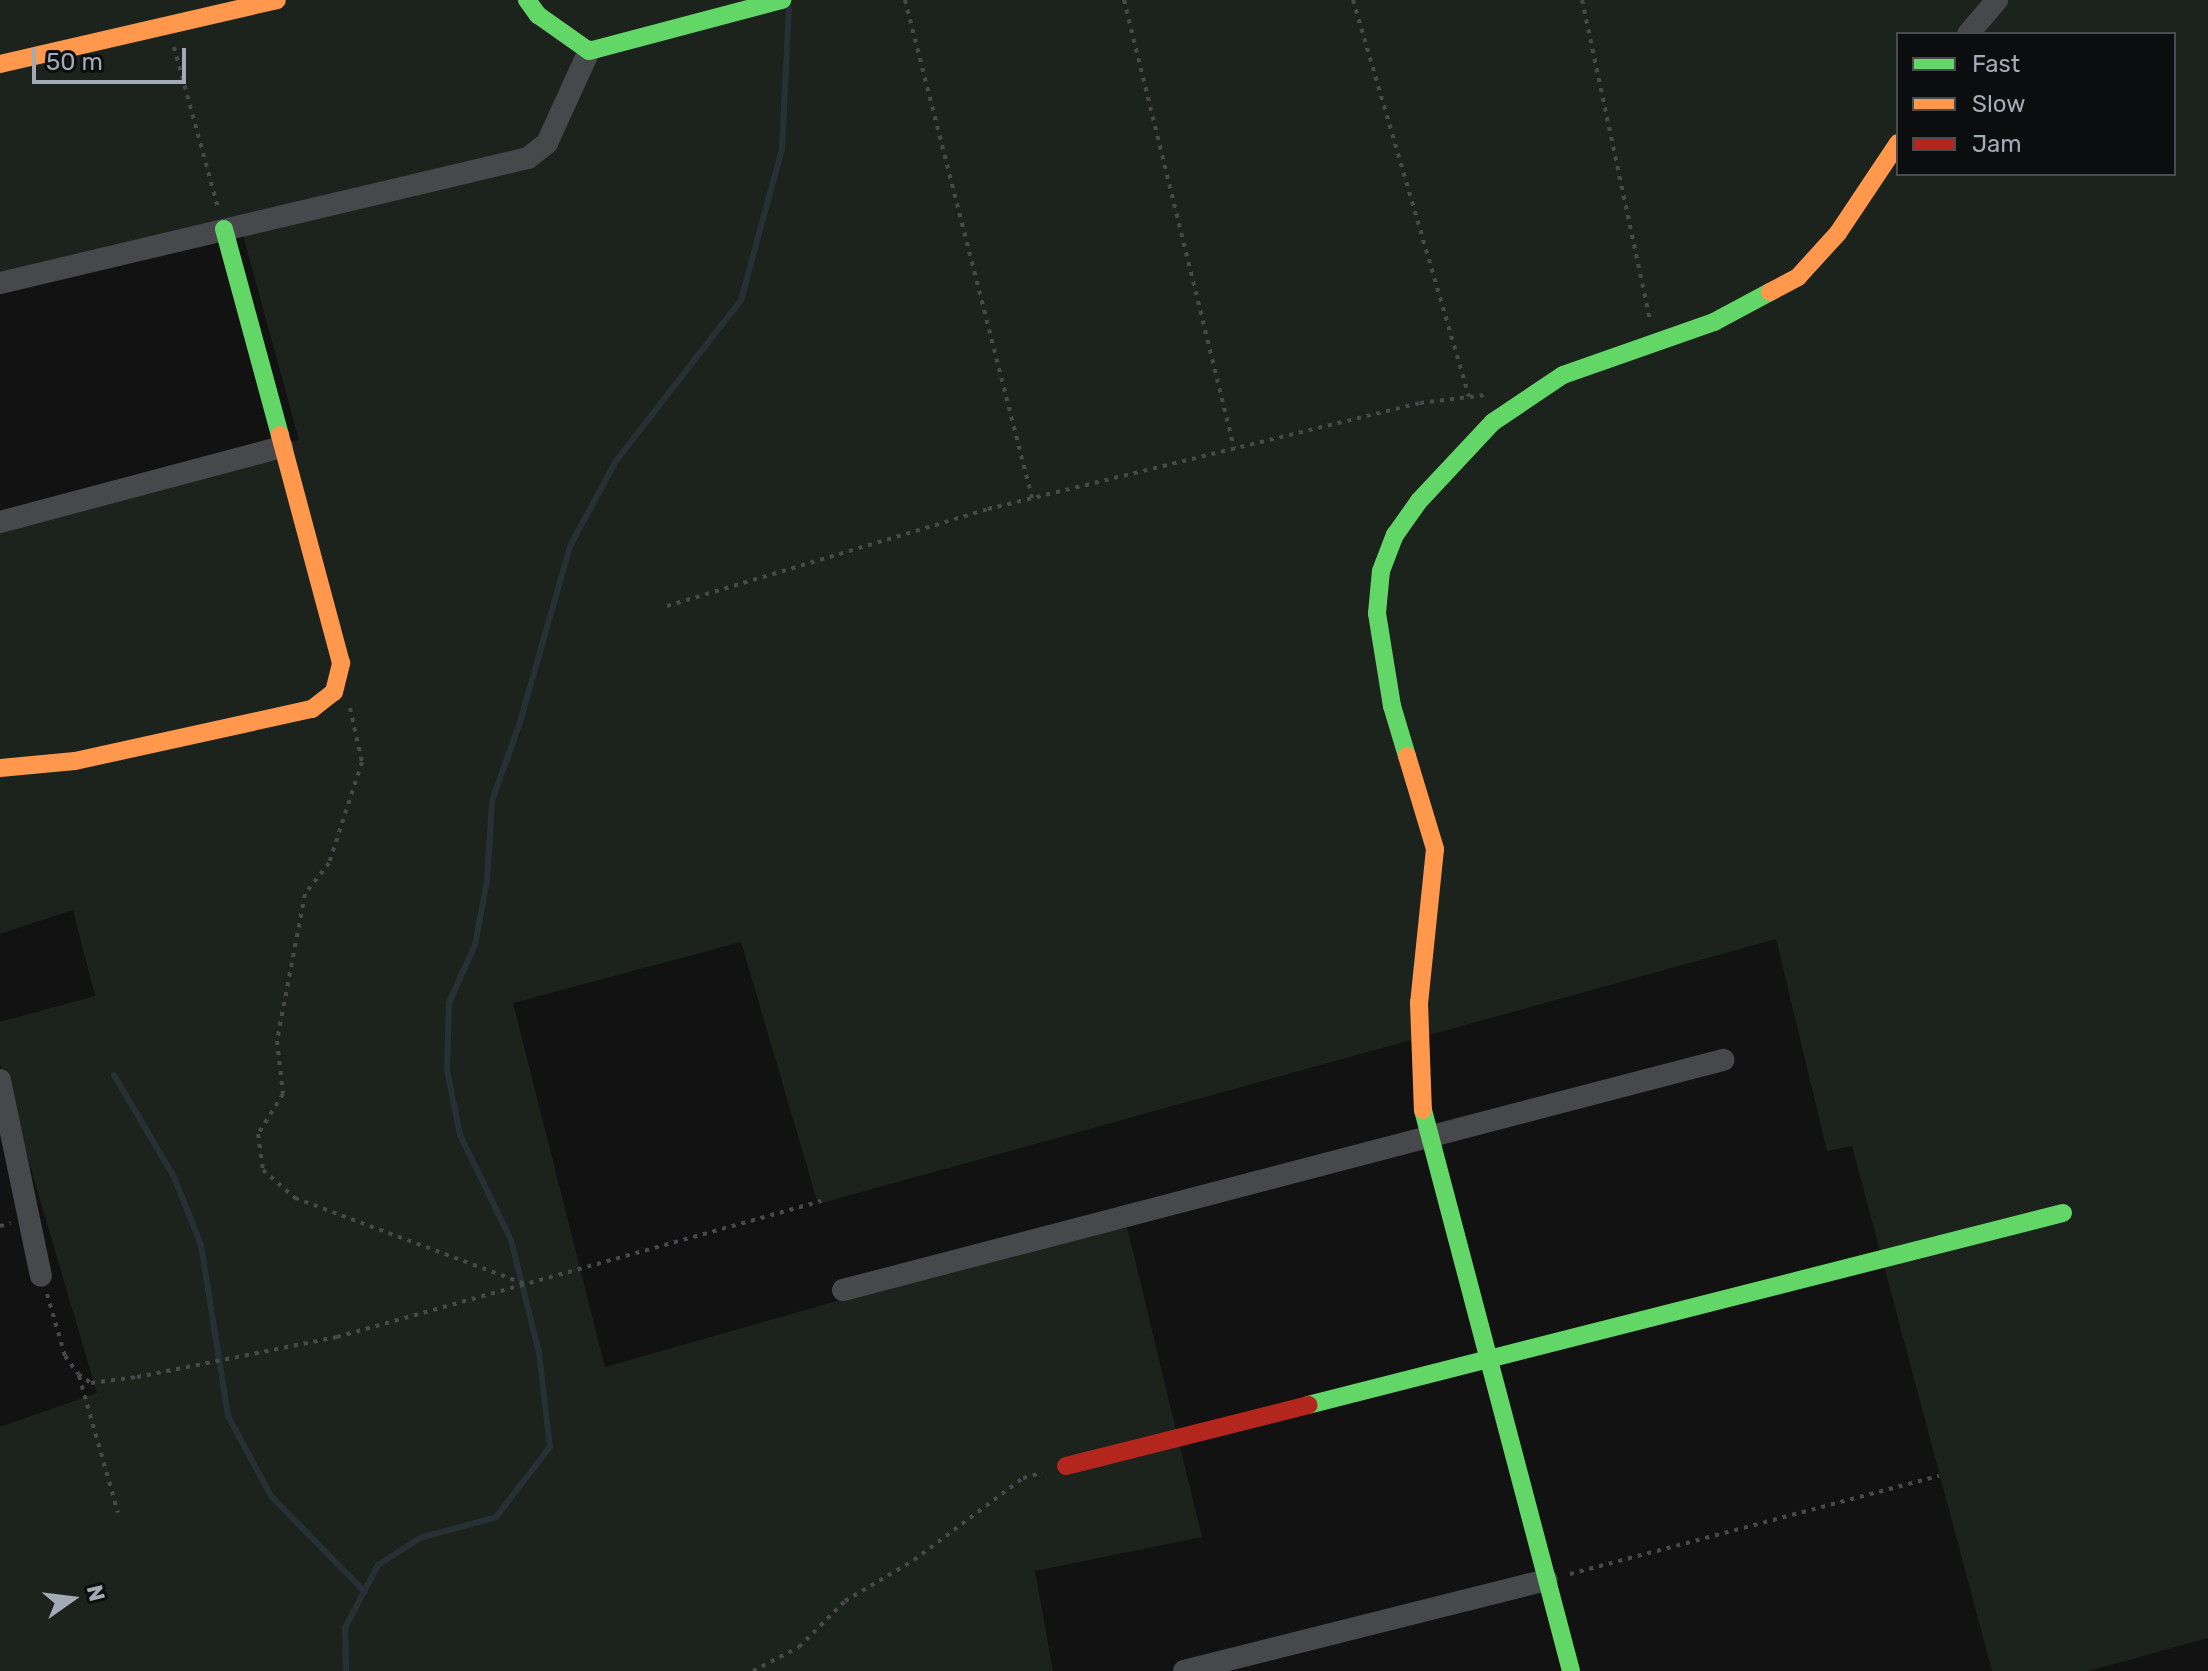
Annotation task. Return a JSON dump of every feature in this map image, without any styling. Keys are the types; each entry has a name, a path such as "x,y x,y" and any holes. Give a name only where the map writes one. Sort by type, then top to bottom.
{"street":[{"path":"0,64 277,0"},
{"path":"527,0 538,15 589,51"},
{"path":"589,51 782,0"},
{"path":"1970,32 1997,0"},
{"path":"0,283 528,158 547,143 589,51"},
{"path":"1571,1671 1427,1137 1419,1079 1419,1003 1435,849 1392,706 1377,613 1381,571 1395,535 1444,469 1520,401 1563,375 1654,339 1714,322 1798,277 1838,233 1896,146"},
{"path":"0,768 75,761 312,709 334,692 341,663 224,229"},
{"path":"0,522 282,447"},
{"path":"843,1290 1723,1060"},
{"path":"0,1080 41,1276"},
{"path":"1066,1466 2063,1213"},
{"path":"1184,1671 1547,1580"}],"path":[{"path":"905,0 1032,498"},
{"path":"1124,0 1234,449"},
{"path":"1353,0 1469,396"},
{"path":"1582,0 1654,339"},
{"path":"167,25 224,229"},
{"path":"667,606 1032,498 1420,403 1469,396 1520,401"},
{"path":"348,697 362,762 329,863 305,894 277,1041 283,1094 258,1134 263,1170 295,1198 525,1284"},
{"path":"41,1276 65,1356 78,1374 91,1383 337,1337 821,1201"},
{"path":"78,1374 118,1513"},
{"path":"753,1671 799,1647 845,1601 914,1560 1023,1478 1066,1466"},
{"path":"1547,1580 1939,1476"}],"shaded area":[{"path":"0,0 2208,0 2208,1638 2089,1671 1992,1671 1852,1146 1827,1151 1776,939 818,1204 741,942 513,1003 605,1367 1125,1219 1202,1537 1035,1571 1053,1671 0,1671 0,1427 97,1393 0,1064 0,1022 95,996 73,910 0,934 0,522 299,440 238,217 0,273"}],"waterway":[{"path":"346,1671 345,1628 378,1565 420,1538 496,1517 550,1447 539,1353 511,1240 460,1135 447,1070 449,1003 475,945 487,881 492,801 520,722 570,546 616,461 741,300 782,149 789,8"},
{"path":"114,1075 174,1177 201,1245 228,1416 271,1496 365,1592"}],"traffic: fast":[{"path":"527,0 538,15 589,51 782,0"},
{"path":"224,229 280,435"},
{"path":"1407,756 1392,706 1377,613 1381,571 1395,535 1419,501 1493,422 1563,375 1714,322 1770,292"},
{"path":"1423,1110 1571,1671"},
{"path":"1308,1405 2063,1213"}],"traffic: slow":[{"path":"0,64 277,0"},
{"path":"1770,292 1798,277 1838,233 1896,146"},
{"path":"0,768 75,761 312,709 334,692 341,663 280,435"},
{"path":"1407,756 1435,849 1419,1003 1423,1110"}],"traffic: jam":[{"path":"1066,1466 1308,1405"}]}
